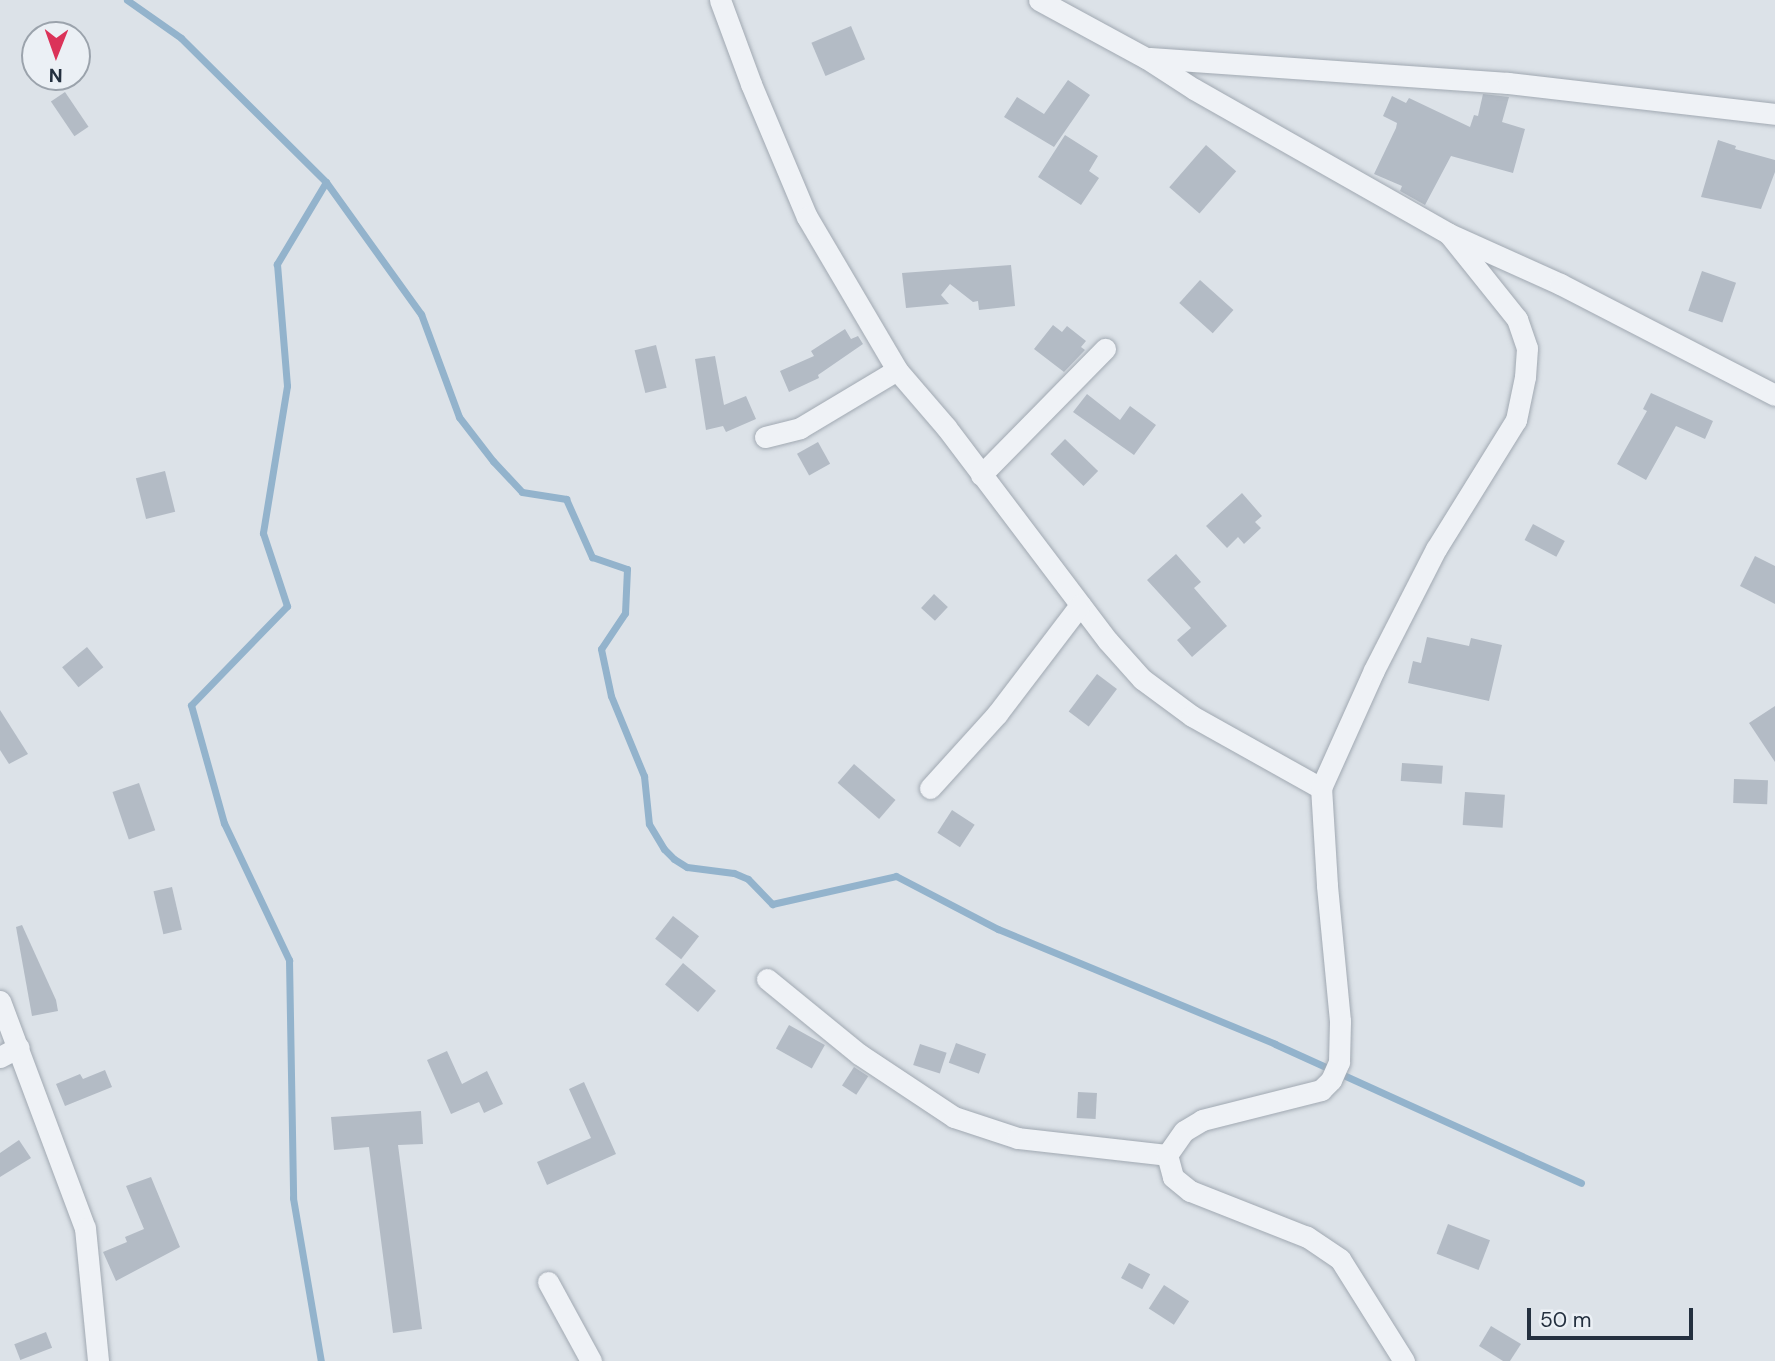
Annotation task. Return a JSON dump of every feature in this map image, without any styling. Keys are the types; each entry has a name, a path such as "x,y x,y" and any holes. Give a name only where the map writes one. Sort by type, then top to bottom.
{"street":[{"path":"720,0 751,84 807,217 897,369 946,427 1108,641 1152,686 1192,716 1321,788"},
{"path":"1039,0 1146,58 1194,89 1449,234 1560,284 1775,395"},
{"path":"1146,58 1508,83 1775,114"},
{"path":"1167,1155 1184,1131 1202,1120 1321,1090 1331,1080 1339,1062 1340,1021 1326,885 1321,788 1374,670 1436,549 1516,420 1527,348 1517,319 1449,234"},
{"path":"981,475 1105,349"},
{"path":"765,437 800,428 897,369"},
{"path":"930,788 996,714 1080,604"},
{"path":"767,979 859,1054 954,1117 1017,1138 1167,1155"},
{"path":"0,1001 9,1052 85,1228 98,1361"},
{"path":"1167,1155 1173,1177 1190,1191 1307,1237 1340,1259 1404,1361"},
{"path":"548,1282 591,1361"}],"building":[{"path":"851,26 865,59 825,76 811,43"},
{"path":"1068,80 1090,95 1054,147 1004,117 1017,97 1044,114"},
{"path":"65,92 88,127 74,136 51,102"},
{"path":"1483,94 1509,97 1502,122 1525,129 1513,173 1451,156 1425,205 1400,191 1402,186 1374,174 1396,128 1397,123 1383,116 1392,96 1406,103 1409,98 1470,127 1474,115 1478,116"},
{"path":"1065,135 1098,156 1089,171 1099,178 1081,205 1038,177"},
{"path":"1718,140 1736,146 1735,149 1775,160 1775,172 1761,209 1701,197"},
{"path":"1206,145 1236,171 1199,214 1169,187"},
{"path":"1011,265 1015,306 979,310 978,301 973,302 950,284 941,295 949,304 906,308 902,273"},
{"path":"1702,271 1736,283 1722,322 1688,311"},
{"path":"1200,280 1233,310 1213,333 1179,303"},
{"path":"1053,325 1062,332 1067,326 1086,341 1081,347 1085,350 1064,372 1034,349"},
{"path":"845,329 851,339 858,336 863,344 818,375 819,378 789,392 780,371 814,356 811,351"},
{"path":"656,345 667,388 645,393 635,350"},
{"path":"715,356 724,405 746,396 756,419 726,432 723,426 706,430 695,359"},
{"path":"1651,393 1713,421 1705,439 1676,426 1646,480 1617,464 1647,411 1643,409"},
{"path":"1087,394 1120,420 1130,406 1156,425 1134,455 1073,412"},
{"path":"1065,439 1098,471 1084,486 1050,454"},
{"path":"818,442 830,464 809,476 797,454"},
{"path":"165,471 175,512 146,519 136,478"},
{"path":"1242,493 1262,516 1255,522 1261,528 1244,544 1238,537 1227,548 1206,526"},
{"path":"1533,524 1565,541 1556,557 1525,540"},
{"path":"1176,554 1201,582 1194,588 1227,626 1192,657 1177,640 1191,628 1147,580"},
{"path":"1755,556 1775,566 1775,604 1740,586"},
{"path":"934,594 948,607 935,621 921,608"},
{"path":"1427,637 1469,646 1471,638 1502,645 1489,701 1408,683 1413,661 1421,663"},
{"path":"87,647 103,667 78,687 62,667"},
{"path":"1097,674 1117,689 1089,727 1069,712"},
{"path":"1775,706 1775,762 1749,723"},
{"path":"0,710 28,754 9,764 0,750"},
{"path":"1402,763 1443,766 1442,784 1401,781"},
{"path":"854,764 896,800 879,819 838,783"},
{"path":"1734,779 1768,780 1767,804 1733,803"},
{"path":"139,783 155,830 129,839 113,792"},
{"path":"1465,792 1505,795 1503,828 1463,825"},
{"path":"952,810 975,825 960,847 937,833"},
{"path":"172,887 182,930 163,934 153,891"},
{"path":"673,916 699,936 681,959 655,939"},
{"path":"22,925 56,1000 58,1011 32,1016 16,927"},
{"path":"683,963 716,991 698,1012 665,984"},
{"path":"789,1025 825,1045 812,1068 776,1049"},
{"path":"956,1043 986,1054 979,1074 949,1063"},
{"path":"920,1044 947,1053 940,1074 913,1065"},
{"path":"447,1051 462,1084 487,1071 503,1104 484,1113 479,1102 451,1114 427,1060"},
{"path":"854,1067 868,1076 856,1095 842,1085"},
{"path":"105,1070 112,1087 65,1106 56,1084 80,1074 83,1079"},
{"path":"584,1082 616,1154 547,1185 537,1162 591,1138 569,1089"},
{"path":"1078,1092 1097,1093 1096,1119 1077,1118"},
{"path":"421,1111 423,1144 398,1145 422,1329 393,1333 369,1147 334,1150 331,1117"},
{"path":"19,1140 31,1158 0,1177 0,1153"},
{"path":"151,1177 180,1247 116,1281 103,1252 127,1242 125,1237 144,1229 126,1186"},
{"path":"1448,1224 1490,1240 1479,1270 1437,1254"},
{"path":"1129,1263 1150,1274 1142,1289 1121,1278"},
{"path":"1164,1285 1189,1301 1174,1325 1149,1308"},
{"path":"1491,1326 1521,1344 1510,1361 1503,1361 1479,1346"},
{"path":"46,1332 52,1348 20,1360 14,1344"}],"waterway":[{"path":"127,0 181,38 326,182 277,264 287,386 263,533 287,606 191,705 224,823 289,960 293,1198 321,1361"},
{"path":"326,182 421,314 459,417 493,461 522,492 566,499 592,557 627,569 625,613 601,649 611,696 644,776 649,824 664,849 674,859 687,867 734,873 748,879 772,904 896,876 998,929 1275,1044 1581,1183"}]}
